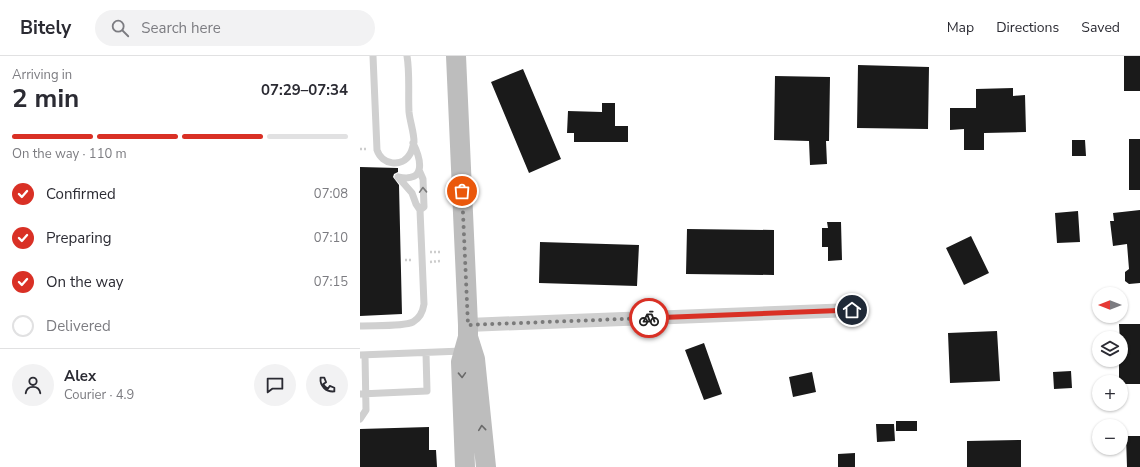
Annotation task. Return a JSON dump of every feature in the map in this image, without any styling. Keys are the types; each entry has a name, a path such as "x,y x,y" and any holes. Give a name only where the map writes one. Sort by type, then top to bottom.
{"street":[{"path":"456,56 468,341 475,359 486,467"},
{"path":"468,341 852,310"},
{"path":"465,467 461,362 468,341"}],"lane":[{"path":"373,56 376,145 378,154 388,167"},
{"path":"360,326 409,323 417,319 423,310 420,210 412,193 398,177 403,178 415,176 419,170 420,160 414,143 409,112 407,56"},
{"path":"383,160 396,163 403,161 410,154 414,143"},
{"path":"419,170 423,179 424,207 420,210"},
{"path":"360,419 366,410 363,393 363,355 426,353 468,341"},
{"path":"363,393 427,391 426,353"}],"path":[{"path":"360,149 367,149"},
{"path":"429,252 440,252"},
{"path":"405,260 413,260"},
{"path":"430,262 440,261"}],"building":[{"path":"1124,56 1140,56 1140,91 1124,91"},
{"path":"858,65 929,67 928,129 857,128"},
{"path":"523,69 561,159 529,173 491,82"},
{"path":"775,76 830,77 829,141 826,141 827,164 810,165 809,141 774,140"},
{"path":"1013,88 1013,96 1025,95 1026,132 984,133 984,150 964,150 964,129 950,130 950,108 976,108 976,89"},
{"path":"602,103 615,103 615,126 628,126 628,142 574,142 574,133 567,133 568,111 602,112"},
{"path":"1129,139 1140,139 1140,190 1129,190"},
{"path":"1072,140 1085,140 1086,156 1072,156"},
{"path":"360,167 398,168 398,172 394,174 393,177 399,185 402,314 360,316"},
{"path":"1140,210 1140,283 1129,284 1125,281 1125,272 1129,269 1127,244 1113,246 1110,221 1114,221 1113,213"},
{"path":"1078,211 1080,242 1057,243 1055,213"},
{"path":"827,222 841,222 842,260 828,261 828,247 822,247 822,228 828,228"},
{"path":"687,229 774,230 774,275 686,274"},
{"path":"971,236 989,273 964,285 946,248"},
{"path":"540,242 639,245 637,286 539,283"},
{"path":"1119,324 1140,324 1140,384 1128,384 1128,375 1119,375 1119,367 1128,367 1128,331 1119,331"},
{"path":"997,331 1000,381 950,383 948,333"},
{"path":"704,343 722,394 704,400 685,350"},
{"path":"1071,371 1072,388 1054,389 1053,372"},
{"path":"812,372 816,392 793,397 789,377"},
{"path":"896,421 917,421 917,431 896,431"},
{"path":"876,424 894,424 895,441 877,442"},
{"path":"429,427 429,450 436,450 437,467 360,467 360,429"},
{"path":"1128,436 1140,436 1140,467 1127,467"},
{"path":"1021,440 1021,467 967,467 967,441"},
{"path":"855,453 855,467 838,467 838,454"}],"way so far":[{"path":"462,191 468,325 649,318"}],"route":[{"path":"649,318 852,310"}]}
